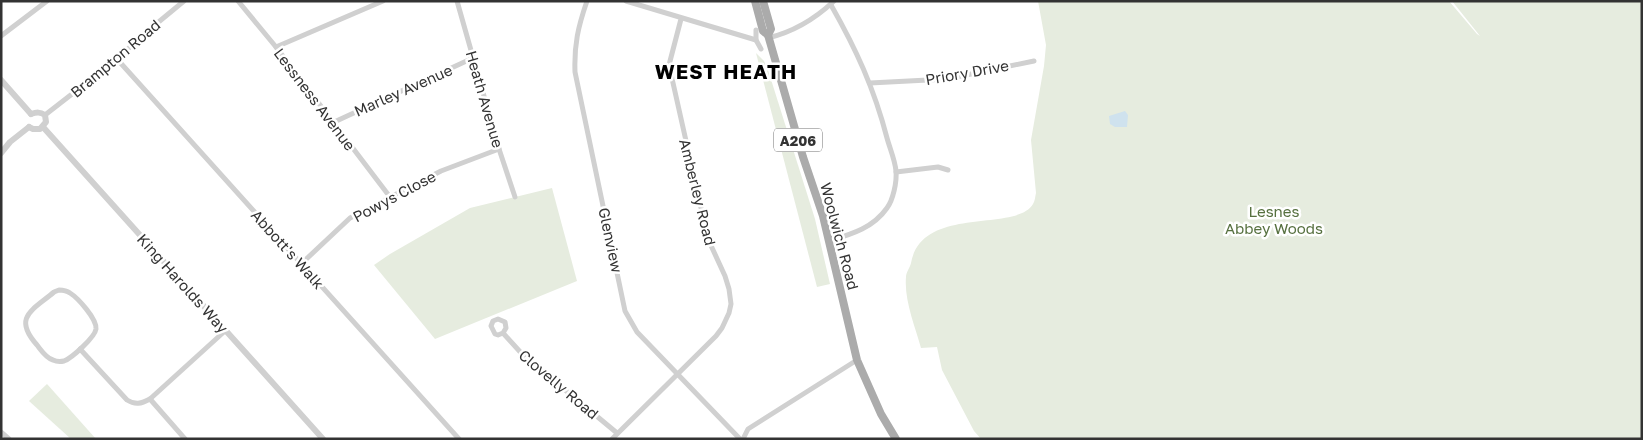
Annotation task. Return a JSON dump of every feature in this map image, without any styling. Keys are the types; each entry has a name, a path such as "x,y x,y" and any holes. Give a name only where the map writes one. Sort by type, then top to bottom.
{"main road":[{"name":"Woolwich Road","path":"755,1 763,31 768,37 829,241 857,360 880,414 896,439"},
{"name":"Woolwich Road","path":"763,1 771,29 768,37"}],"street":[{"name":"Brampton Road","path":"45,115 118,59 144,34 184,1"},
{"name":"Lessness Avenue","path":"238,1 276,47 390,197"},
{"path":"276,47 383,1"},
{"name":"Heath Avenue","path":"457,1 515,197"},
{"name":"Glenview","path":"587,1 576,36 574,52 575,72 626,311 637,332 742,439"},
{"path":"1,36 44,2"},
{"path":"630,2 681,19 756,40"},
{"path":"768,37 779,35 805,24 832,3 870,83 896,172 894,188 889,206 874,223 850,235 829,241"},
{"name":"Amberley Road","path":"612,439 722,328 731,304 728,283 708,238 669,65 681,19"},
{"path":"756,30 756,40 761,49"},
{"name":"Marley Avenue","path":"332,122 473,58"},
{"name":"Abbott's Walk","path":"118,59 459,439"},
{"name":"Priory Drive","path":"870,83 947,78 1034,61"},
{"path":"1,80 31,114"},
{"path":"38,112 45,115 46,122 43,127 37,130 29,127 28,120 31,114 38,112"},
{"path":"1,153 10,142 29,127"},
{"name":"King Harolds Way","path":"43,127 323,439"},
{"name":"Powys Close","path":"301,264 350,218 441,171 500,149"},
{"path":"896,172 938,168 948,170"},
{"path":"64,290 71,293 95,321 96,331 80,349 66,360 55,361 49,358 27,334 24,324 25,320 29,314 54,292 64,290"},
{"path":"80,349 127,400 136,403 144,402 150,399 226,330"},
{"name":"Clovelly Road","path":"503,333 523,355 617,433"},
{"path":"742,439 748,429 857,360"},
{"path":"150,399 185,439"},
{"path":"1,432 9,439"}],"green space":[{"name":"Lesnes Abbey Woods","path":"1038,1 1449,1 1480,36 1452,1 1642,1 1642,439 981,439 974,431 942,370 937,347 921,348 908,304 906,275 919,245 932,233 950,226 1008,217 1023,212 1034,203 1036,193 1031,140 1046,45"},
{"path":"756,53 764,61 768,70 815,219 830,284 817,287"},
{"path":"552,188 577,281 435,339 374,265 470,208"},
{"path":"47,384 96,439 71,439 29,401"}],"water":[{"path":"1125,111 1128,115 1127,127 1115,127 1110,124 1109,116"}],"district":[{"name":"WEST HEATH","path":"726,71"}]}
